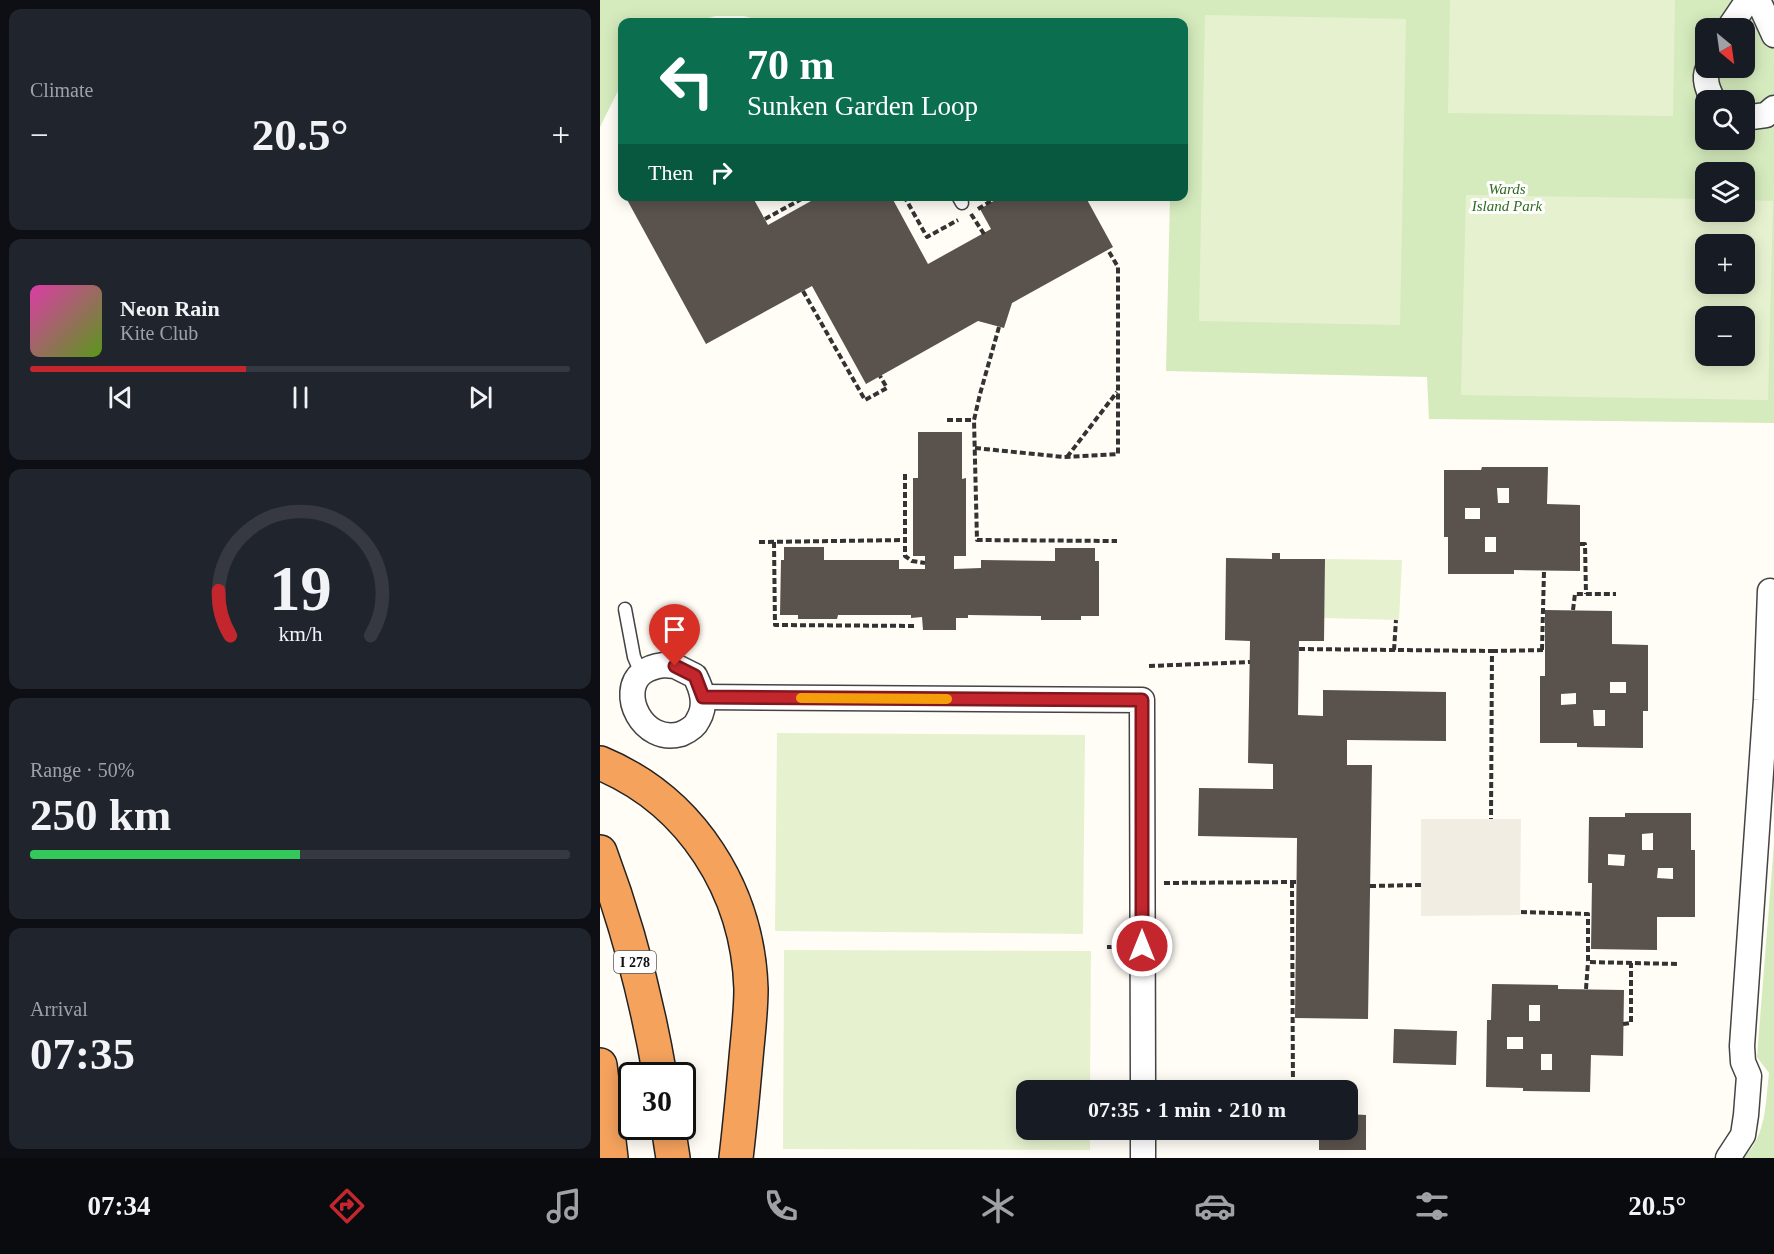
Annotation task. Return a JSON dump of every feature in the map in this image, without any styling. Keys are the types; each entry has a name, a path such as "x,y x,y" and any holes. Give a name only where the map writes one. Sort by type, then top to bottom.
{"highway":[{"path":"600,763 643,786 660,798 682,819 714,860 737,911 747,949 751,990 736,1158"},
{"name":"I 278","path":"600,852 622,915 639,976 657,1062"},
{"path":"600,1065 611,1158"},
{"path":"670,1140 672,1158"}],"street":[{"path":"1736,18 1748,0"},
{"path":"1758,0 1774,35"},
{"path":"1755,116 1766,115 1774,108"},
{"path":"1728,1158 1743,1135 1749,1076 1743,1062 1742,1046 1766,700 1770,591"},
{"path":"664,665 685,670 695,676 703,697 703,707 700,717 688,731 668,736 649,730 642,722 634,703 635,681 641,673 664,665"},
{"path":"703,697 1142,700 1143,1080"},
{"path":"1143,1140 1143,1158"}],"lane":[{"path":"625,609 634,657 641,673"}],"path":[{"path":"765,219 798,201"},
{"path":"907,201 927,237 963,204 984,234"},
{"path":"975,448 1067,457 1118,454 1118,267 1108,250"},
{"path":"803,291 865,400 887,388 880,376"},
{"path":"999,327 974,420 977,540 1117,541"},
{"path":"1067,457 1118,391"},
{"path":"947,420 974,420"},
{"path":"905,474 905,556 912,561 925,562"},
{"path":"759,542 905,540"},
{"path":"774,542 774,625 917,626"},
{"path":"1580,544 1585,544 1586,594"},
{"path":"1299,649 1543,650 1544,571"},
{"path":"1573,610 1575,594 1616,594"},
{"path":"1394,650 1396,620"},
{"path":"1491,819 1492,651"},
{"path":"1149,666 1250,663"},
{"path":"1142,883 1294,882 1293,1080"},
{"path":"1370,886 1421,885"},
{"path":"1521,912 1587,914 1586,989"},
{"path":"1588,962 1678,964"},
{"path":"1623,1024 1631,1023 1631,963"}],"green space":[{"name":"Wards Island Park","path":"600,0 1774,0 1774,423 1429,419 1427,377 1166,371 1170,201 1188,201 1188,18 751,18 715,16 709,18 618,18 618,91 600,127"},
{"path":"1450,0 1675,0 1673,116 1448,113"},
{"path":"1205,15 1406,19 1400,325 1199,321"},
{"path":"1466,195 1695,199 1695,222 1755,222 1755,200 1773,201 1768,400 1461,395"},
{"path":"1325,559 1402,560 1399,620 1324,618"},
{"path":"777,733 1085,735 1083,934 775,931"},
{"path":"1774,843 1774,1158 1744,1158 1757,1138 1764,1118 1769,1073 1757,1057"},
{"path":"784,950 1091,951 1090,1080 1016,1080 1016,1140 1090,1140 1090,1150 783,1149"}],"shaded area":[{"path":"1421,819 1521,819 1520,915 1421,916"}],"building":[{"path":"628,201 755,201 768,225 811,201 894,201 928,264 991,229 980,209 994,201 1088,201 1113,247 1012,303 1004,328 978,321 866,384 812,286 706,344"},
{"path":"918,432 962,432 962,479 966,478 966,556 954,556 954,569 981,568 981,560 1055,561 1055,548 1095,548 1095,561 1099,561 1099,616 1081,616 1081,620 1041,620 1041,616 968,615 968,618 956,618 956,630 923,630 922,617 911,618 911,615 838,615 837,619 798,619 798,615 780,615 781,560 784,560 784,547 824,547 824,560 899,560 899,569 925,569 925,556 913,556 913,478 918,478"},
{"path":"1482,467 1548,467 1547,504 1580,505 1580,571 1514,570 1514,574 1448,574 1448,537 1444,537 1444,470 1481,470","holes":["1497,488 1509,488 1509,503 1498,503","1465,508 1480,508 1480,519 1465,519","1485,537 1496,537 1496,552 1485,552"]},
{"path":"1272,553 1280,553 1280,559 1325,559 1324,641 1299,641 1298,715 1323,716 1323,690 1446,692 1446,741 1347,740 1347,765 1372,765 1368,1019 1295,1018 1297,838 1198,836 1199,788 1273,789 1273,764 1248,763 1250,641 1225,640 1226,558 1272,559"},
{"path":"1545,610 1612,611 1612,644 1648,645 1648,711 1643,711 1643,748 1577,747 1577,743 1540,743 1540,676 1545,676","holes":["1610,682 1626,682 1626,693 1610,693","1576,693 1576,704 1561,705 1561,694","1593,710 1605,710 1605,726 1594,726"]},
{"path":"1625,813 1691,813 1691,850 1695,850 1695,917 1657,917 1657,950 1591,949 1592,883 1588,883 1589,817 1625,817","holes":["1653,833 1653,850 1642,850 1642,834","1608,854 1625,855 1624,866 1608,865","1658,868 1673,868 1673,879 1657,878"]},
{"path":"1492,984 1558,985 1558,989 1624,990 1623,1056 1591,1055 1590,1092 1523,1091 1523,1088 1486,1087 1487,1020 1491,1020","holes":["1529,1005 1540,1005 1540,1021 1529,1021","1507,1037 1523,1037 1523,1049 1507,1049","1541,1054 1552,1054 1552,1070 1541,1070"]},
{"path":"1394,1029 1457,1031 1456,1065 1393,1063"},
{"path":"1358,1115 1366,1115 1366,1150 1319,1150 1319,1140 1358,1140"}],"slow traffic":[{"path":"801,698 947,699"}],"route":[{"path":"675,666 695,676 703,697 1142,700 1142,946"}]}
